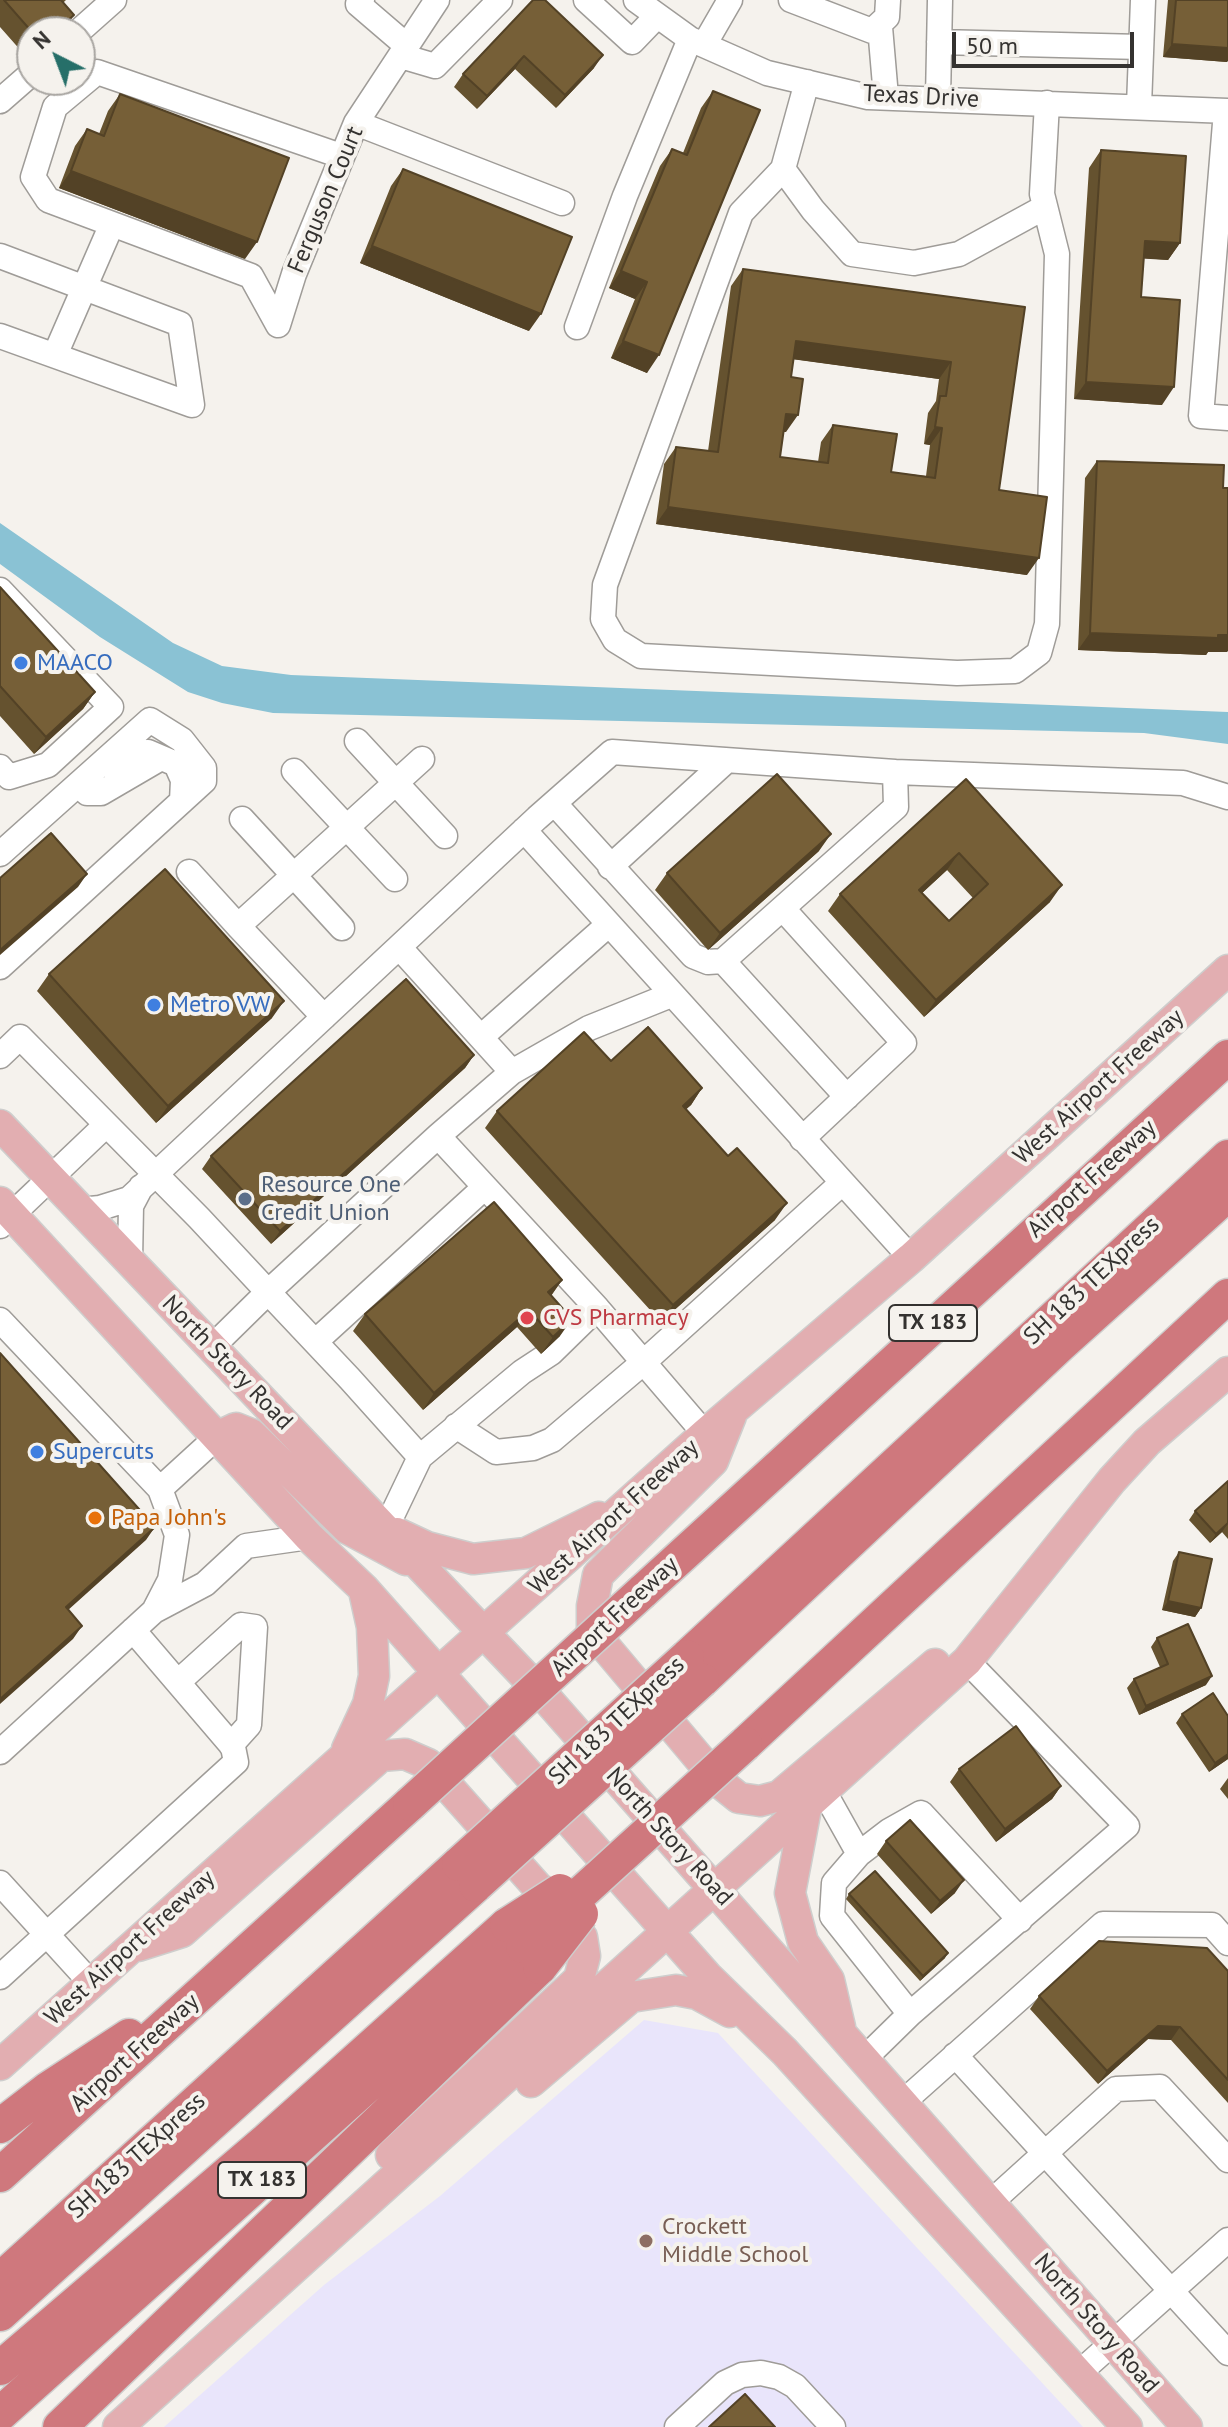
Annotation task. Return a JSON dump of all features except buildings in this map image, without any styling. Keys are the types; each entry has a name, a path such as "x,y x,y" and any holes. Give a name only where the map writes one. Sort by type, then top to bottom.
{"highway":[{"name":"Airport Freeway","path":"0,2175 1228,1057"},
{"name":"SH 183 TEXpress","path":"694,1669 1228,1157"},
{"name":"SH 183 TEXpress","path":"0,2314 468,1875 694,1669 1228,1194"},
{"name":"TX 183","path":"0,2414 745,1744 1228,1296"},
{"name":"SH 183 TEXpress","path":"0,2280 468,1875"},
{"path":"0,2368 267,2140 523,1946"},
{"path":"60,2427 523,1946"},
{"path":"0,2126 48,2089 220,1976"}],"main road":[{"name":"West Airport Freeway","path":"0,2065 705,1434 911,1258 1228,970"},
{"name":"North Story Road","path":"0,1125 546,1698 1187,2427"},
{"name":"North Story Road","path":"4,1215 309,1537 364,1589 707,1976 785,2052 1127,2427"},
{"path":"118,2427 364,2207 714,1886 967,1661 988,1631 1147,1442 1228,1372"},
{"path":"733,1410 713,1461 598,1575 592,1606 592,1631 719,1782 739,1798 760,1801 779,1796 952,1650 988,1631"},
{"path":"217,1437 236,1428 251,1434 348,1529 422,1568"},
{"path":"386,1528 427,1547 473,1559 526,1553 632,1499"},
{"path":"343,1758 368,1704 374,1676 372,1627 364,1589"},
{"path":"130,1949 182,1932 381,1756 405,1754 428,1764 582,1937 585,1956 579,1979 390,2157 364,2207"},
{"path":"815,1796 790,1893 803,1942 829,1980 841,2033"},
{"path":"364,2207 415,2183 631,1997 653,1991 697,1994 722,2007 785,2052"}],"street":[{"path":"96,16 114,0"},
{"path":"362,0 358,4 404,51 435,66 500,0"},
{"name":"Ferguson Court","path":"112,224 251,276 278,325 356,123 437,0"},
{"path":"586,0 632,42 657,16"},
{"name":"Texas Drive","path":"636,0 697,42 767,73 886,97 1227,111"},
{"path":"577,327 657,116 697,42 730,0"},
{"path":"791,0 872,31 880,27 887,17 888,0"},
{"path":"938,99 940,0"},
{"path":"1139,106 1143,0"},
{"path":"880,27 886,97"},
{"path":"939,42 1141,47"},
{"path":"55,355 112,224 48,200 33,177 55,107 97,72 341,156"},
{"path":"807,82 783,169 741,213 605,585 603,619 615,640 641,656 957,673 1015,671 1039,653 1047,624 1057,254 1042,194 1047,103"},
{"path":"1227,111 1201,416 1228,418"},
{"path":"356,123 562,203"},
{"path":"783,169 813,210 852,254 914,263 959,254 1045,207"},
{"path":"0,256 180,324 192,405 0,336"},
{"path":"0,590 111,707 48,765 3,776"},
{"path":"0,854 150,720 182,740 204,768 204,781 0,967"},
{"path":"357,741 445,836"},
{"path":"0,863 87,793 122,759 134,753 148,752 176,764 183,780 182,801"},
{"path":"80,1210 100,1208 141,1187 524,830 612,752 724,763 1183,783 1228,797"},
{"path":"238,926 422,759"},
{"path":"610,867 724,763"},
{"path":"294,771 395,879"},
{"path":"555,804 693,956 708,962 723,961 784,910 896,807 895,772"},
{"path":"242,819 342,928"},
{"path":"524,830 911,1258"},
{"path":"189,872 324,1017"},
{"path":"784,910 904,1043 802,1139"},
{"path":"481,1037 608,925"},
{"path":"399,947 512,1072"},
{"path":"723,961 847,1097"},
{"path":"212,1347 438,1136 512,1072 589,1028 671,995"},
{"path":"0,1056 20,1037 106,1125 141,1187 268,1292 420,1457"},
{"path":"4,1215 51,1178 106,1125"},
{"path":"438,1136 645,1361 705,1434"},
{"path":"456,1426 496,1452 533,1448 552,1440 645,1361 842,1183"},
{"path":"130,1261 131,1206 141,1187"},
{"path":"315,1342 485,1187"},
{"path":"386,1528 420,1457 551,1353 597,1308"},
{"path":"0,1320 160,1489 177,1535 170,1580 154,1611"},
{"path":"160,1489 217,1437"},
{"path":"0,1752 154,1611 205,1584 246,1546 309,1537"},
{"path":"178,1682 241,1625 255,1627 249,1725 231,1745"},
{"path":"0,1977 236,1762 231,1745 133,1630"},
{"path":"864,2059 910,2014 1127,1826 967,1661"},
{"path":"815,1796 859,1854"},
{"path":"910,2014 832,1916 834,1883 859,1854 921,1813 1020,1920"},
{"path":"0,1883 91,1983"},
{"path":"902,2103 1103,1924 1212,1925 1228,1943"},
{"path":"955,2055 1228,2353"},
{"path":"990,2203 1116,2089 1160,2087 1228,2160"},
{"path":"1079,2373 1228,2240"},
{"path":"677,2427 725,2383 742,2375 761,2373 779,2377 795,2386 833,2427"}],"shaded area":[{"name":"Crockett Middle School","path":"644,2020 718,2033 1083,2427 164,2427 324,2285 440,2196"}],"water":[{"path":"0,523 173,643 222,666 291,675 1228,712 1228,744 1144,733 273,713 222,703 188,692 100,637 0,564"}],"place":[{"name":"MAACO","path":"21,663"},
{"name":"Metro VW","path":"154,1005"},
{"name":"Resource One Credit Union","path":"245,1199"},
{"name":"CVS Pharmacy","path":"527,1318"},
{"name":"Supercuts","path":"37,1452"},
{"name":"Papa John's","path":"95,1518"},
{"name":"Crockett Middle School","path":"646,2241"}]}
